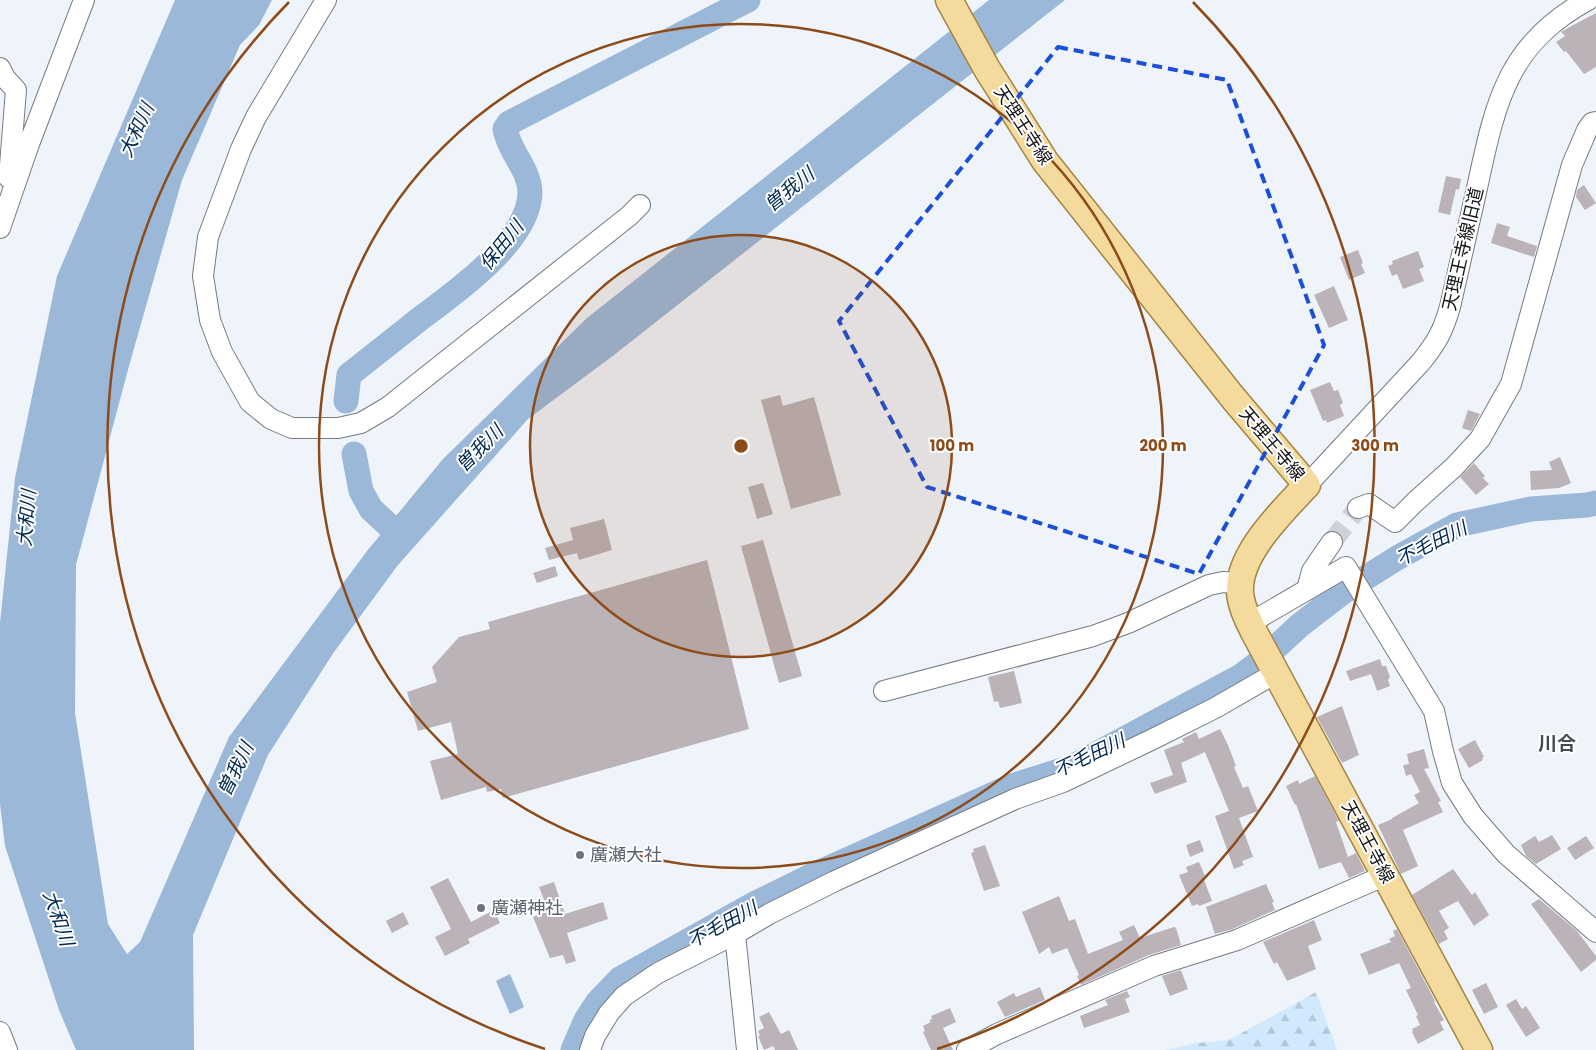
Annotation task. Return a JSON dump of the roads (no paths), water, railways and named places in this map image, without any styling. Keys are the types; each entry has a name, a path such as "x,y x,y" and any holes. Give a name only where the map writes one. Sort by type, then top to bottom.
{"main road":[{"name":"天理王寺線","path":"949,0 1009,105 1044,161 1234,399 1307,485 1278,516 1255,548 1246,564 1240,583 1241,599 1250,624 1270,662 1479,1050"}],"street":[{"path":"0,227 29,144 84,0"},
{"path":"326,0 256,117 241,149 208,237 204,267 203,276 210,320 222,352 250,402 271,419 292,428 338,428 361,423 388,407 629,216 640,204"},
{"name":"天理王寺線旧道","path":"1307,485 1421,362 1436,343 1445,326 1450,307 1497,105 1513,70 1538,36 1567,11 1588,0"},
{"path":"0,227 10,170 16,90 2,75"},
{"path":"1358,508 1369,504 1395,522 1454,467 1480,439 1511,384 1572,165 1587,130 1596,122"},
{"path":"1307,590 1312,571 1332,542"},
{"path":"1250,624 1346,566 1434,711 1452,783 1473,816 1506,854 1596,932"},
{"path":"884,691 1093,636 1128,623 1209,585 1223,582 1240,583"},
{"path":"590,1050 595,1036 624,996 658,973 735,934 769,914 844,877 1016,799 1063,782 1216,708 1270,662"},
{"path":"967,1050 1000,1042 1154,966 1237,940 1386,875"},
{"path":"735,934 747,1050"},
{"path":"0,1032 7,1050"}],"water":[{"path":"175,0 272,0 259,25 240,45 182,180 129,366 76,565 75,713 108,924 127,954 140,942 229,737 367,551 443,459 587,318 989,0 1065,0 614,355 528,419 398,565 334,652 268,755 193,935 194,1050 76,1050 59,1010 5,846 0,804 0,623 15,478 57,276"},
{"path":"510,974 524,1007 510,1014 496,981"}],"waterway":[{"name":"保田川","path":"346,401 349,375 471,279 505,246 518,228 527,210 530,192 526,175 507,137 505,129 509,123 748,0"},
{"name":"保田川","path":"354,454 361,491 371,509 400,536"},
{"name":"不毛田川","path":"573,1050 586,1020 597,1003 620,979 756,903 809,877 1012,786 1072,767 1241,676 1261,661 1300,625 1343,592 1397,558 1457,525 1531,509 1596,503"}],"tunnel":[{"path":"1332,542 1358,508"}],"place":[{"name":"廣瀬大社","path":"580,855"},
{"name":"廣瀬神社","path":"481,908"}],"district":[{"name":"川合","path":"1557,743"}],"water label":[{"name":"大和川","path":"136,130"},
{"name":"曽我川","path":"789,189"},
{"name":"曽我川","path":"479,448"},
{"name":"大和川","path":"26,518"},
{"name":"曽我川","path":"235,769"},
{"name":"大和川","path":"59,918"}]}
